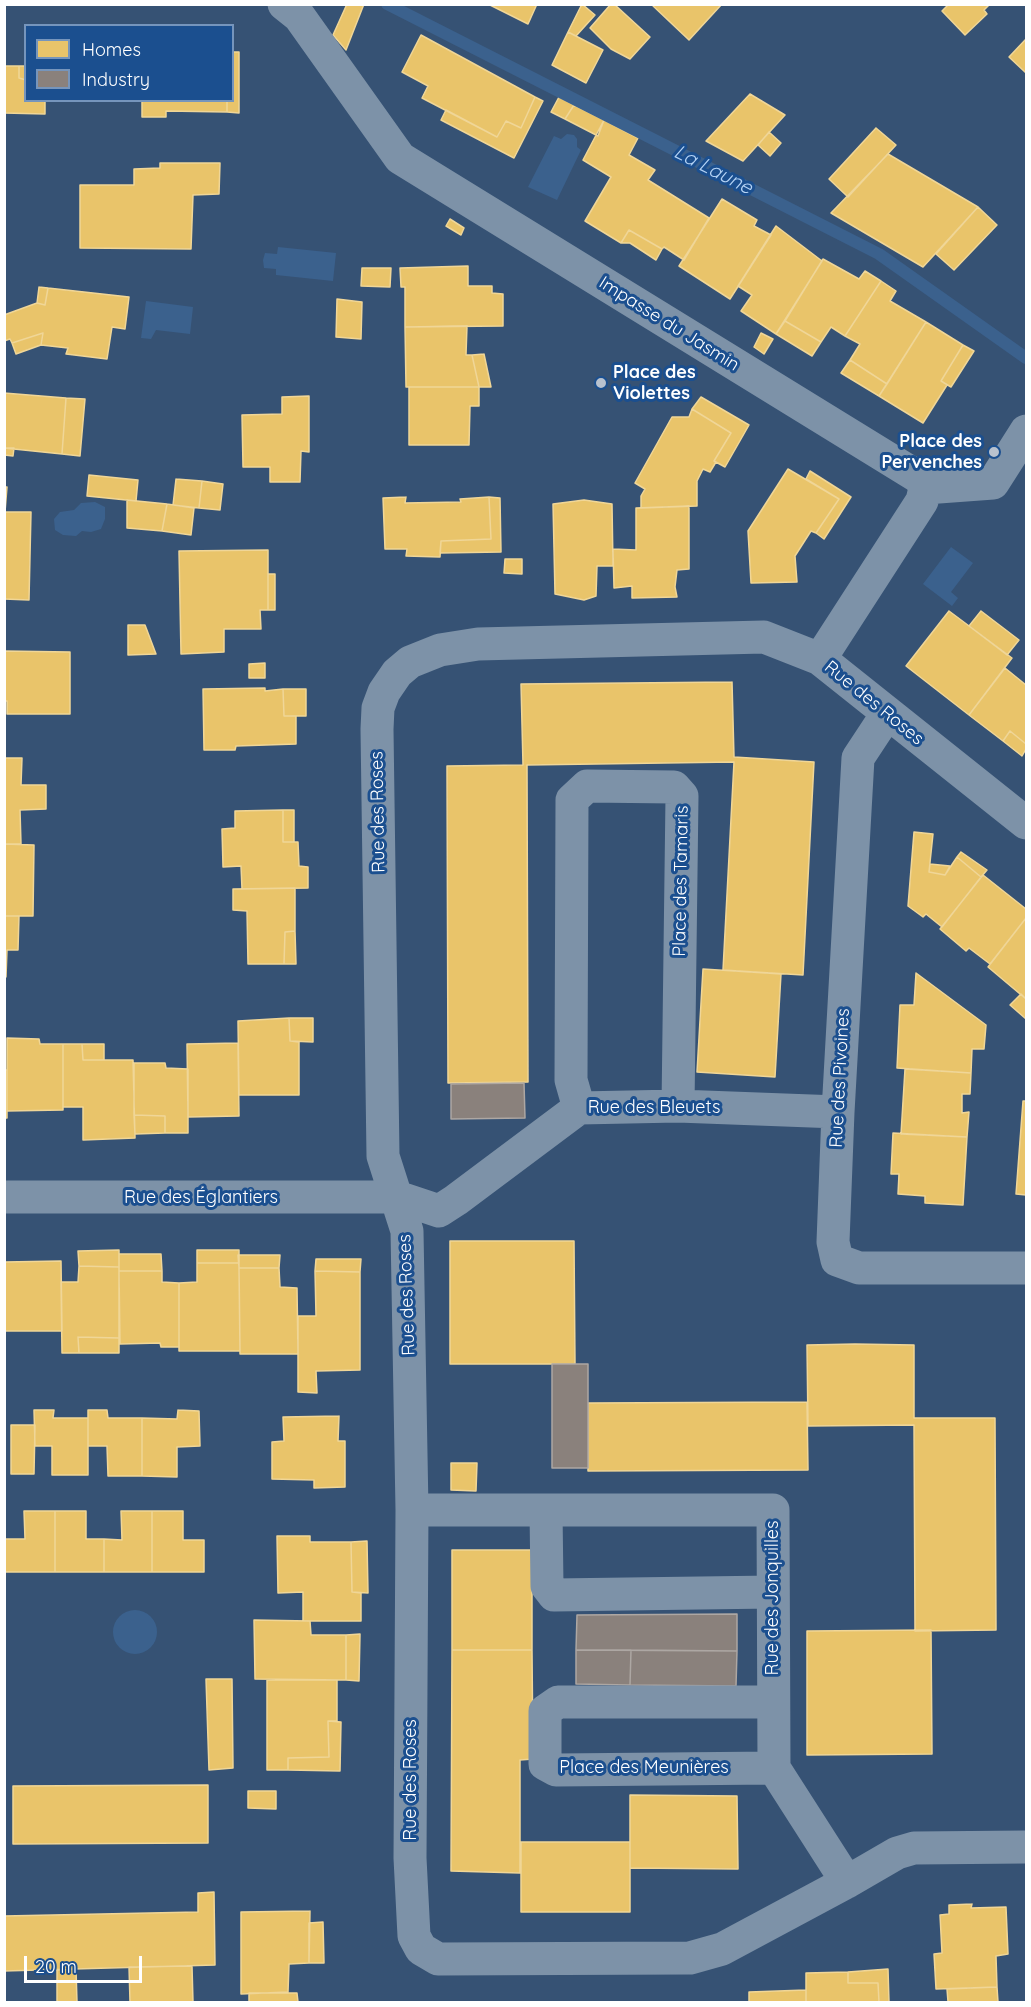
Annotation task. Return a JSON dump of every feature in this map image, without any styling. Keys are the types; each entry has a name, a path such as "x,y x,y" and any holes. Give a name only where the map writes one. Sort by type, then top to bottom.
{"street":[{"name":"Impasse du Jasmin","path":"284,4 299,16 400,158 920,478 925,488"},
{"path":"820,659 922,501 925,488 993,483 1026,431"},
{"name":"Rue des Roses","path":"1026,823 820,659 764,637 478,644 440,650 410,662 397,674 384,692 378,708 383,1156 407,1231 412,1510 410,1858 414,1936 421,1949 438,1959 690,1958 722,1949 897,1853 914,1848 1026,1847"},
{"name":"Rue des Pivoines","path":"887,714 858,758 838,1112 833,1242 837,1260 859,1268 1026,1268"},
{"name":"Place des Tamaris","path":"579,1108 571,1080 572,800 587,786 674,787 682,796 678,1106"},
{"name":"Rue des Bleuets","path":"397,1197 439,1211 579,1108 678,1106 838,1112"},
{"name":"Rue des Églantiers","path":"4,1197 397,1197"},
{"name":"Rue des Jonquilles","path":"412,1510 774,1510 772,1702 774,1768"},
{"path":"546,1511 547,1586 554,1595 773,1592"},
{"name":"Place des Meunières","path":"772,1702 558,1702 545,1711 545,1764 556,1770 774,1768"},
{"path":"774,1768 847,1882"}],"water":[{"path":"567,134 574,135 577,139 577,147 581,150 557,200 528,187 554,136 561,139"},
{"path":"278,247 336,253 333,281 276,275 276,269 264,268 265,253 277,254"},
{"path":"146,301 193,307 190,334 156,330 151,339 141,338"},
{"path":"95,502 105,507 105,519 101,529 91,532 82,531 76,536 63,535 55,530 54,519 60,512 74,510 81,503"},
{"path":"951,547 973,563 951,592 958,598 952,606 923,584"},
{"path":"135,1610 150,1617 157,1632 150,1647 135,1654 120,1647 113,1632 120,1617"}],"building: Homes":[{"path":"347,4 364,4 346,50 333,35"},
{"path":"488,4 537,4 528,24"},
{"path":"582,4 595,15 576,36 568,32"},
{"path":"611,4 614,4 650,37 630,59 611,49 590,28"},
{"path":"651,4 722,4 689,40"},
{"path":"949,4 990,4 984,10 987,14 965,35 942,11"},
{"path":"568,32 603,50 586,83 552,65"},
{"path":"421,35 535,97 521,128 506,121 497,137 422,98 428,86 402,72"},
{"path":"1026,39 1026,73 1009,57"},
{"path":"234,52 239,52 239,113 227,112 227,102 234,102"},
{"path":"4,66 19,66 19,78 24,79 24,102 45,102 45,114 4,113"},
{"path":"19,66 24,66 24,79 19,78"},
{"path":"750,94 785,115 743,161 706,141"},
{"path":"535,97 543,101 514,158 441,120 446,110 497,137 506,121 521,128"},
{"path":"559,97 574,105 565,119 551,112"},
{"path":"142,102 227,102 227,112 166,111 166,117 142,117"},
{"path":"574,105 604,120 598,136 565,119"},
{"path":"604,120 638,138 629,155 655,170 648,180 709,218 684,260 664,247 662,249 629,230 621,243 585,221 611,177 583,160"},
{"path":"876,128 896,145 848,197 829,179"},
{"path":"769,132 781,143 770,156 758,145"},
{"path":"888,154 978,207 923,267 831,213"},
{"path":"160,163 220,163 219,194 193,195 191,249 80,248 80,185 134,185 134,169 160,168"},
{"path":"722,199 757,220 754,226 771,235 730,299 679,266"},
{"path":"978,207 997,225 954,270 936,254"},
{"path":"450,219 464,228 461,235 446,226"},
{"path":"776,226 822,261 776,334 741,311 752,295 738,286"},
{"path":"629,230 662,249 656,260 630,243 621,243"},
{"path":"823,259 859,279 865,271 881,281 845,336 831,327 821,342 785,321"},
{"path":"468,266 468,286 492,286 492,293 503,294 503,326 405,327 405,287 401,287 400,268"},
{"path":"362,268 391,268 390,287 361,286"},
{"path":"881,281 896,291 890,301 926,322 887,384 850,360 860,344 845,336"},
{"path":"39,287 48,288 45,305 37,303"},
{"path":"48,288 129,297 125,329 112,327 107,359 66,354 68,348 41,345 43,333 12,343 10,339 4,341 4,315 37,303 45,305"},
{"path":"337,299 362,302 361,339 336,337"},
{"path":"785,321 821,342 812,356 776,334"},
{"path":"926,322 963,345 941,381 947,385 923,423 879,396"},
{"path":"467,326 466,355 472,355 479,387 406,387 405,327"},
{"path":"43,333 41,345 16,354 12,343"},
{"path":"761,333 773,339 764,354 754,347"},
{"path":"963,345 974,351 951,387 941,381"},
{"path":"484,354 491,387 479,387 472,355"},
{"path":"850,360 887,384 879,396 841,373"},
{"path":"409,387 479,387 479,406 470,406 469,445 409,445"},
{"path":"4,393 66,398 62,454 4,448"},
{"path":"309,396 309,452 301,451 300,482 270,482 270,467 243,467 242,415 282,414 282,397"},
{"path":"701,397 749,425 725,467 714,461 731,433 692,409"},
{"path":"66,398 85,399 80,456 62,454"},
{"path":"692,409 731,433 710,472 703,469 697,481 697,506 641,508 641,496 645,489 635,483 672,417 689,417"},
{"path":"4,448 14,448 13,456 4,455"},
{"path":"788,469 839,499 816,533 811,531 795,556 797,582 751,583 748,531"},
{"path":"810,471 851,497 824,539 816,533 839,499 806,479"},
{"path":"89,475 138,480 136,501 87,496"},
{"path":"176,479 202,481 199,508 173,505"},
{"path":"202,481 223,484 220,510 199,508"},
{"path":"4,487 7,487 5,512 31,512 29,600 4,599"},
{"path":"406,497 405,503 461,502 460,499 489,497 491,539 441,541 440,557 406,556 407,549 385,549 383,498"},
{"path":"489,497 500,498 501,552 440,553 441,541 491,539"},
{"path":"127,500 167,504 162,531 127,528"},
{"path":"584,500 612,504 613,566 597,566 596,596 584,600 555,594 553,504"},
{"path":"167,504 194,508 191,535 162,531"},
{"path":"689,506 689,569 677,570 675,587 677,597 632,598 632,586 614,588 613,549 636,550 636,508"},
{"path":"268,550 268,610 260,610 261,629 224,629 224,652 181,654 179,551"},
{"path":"505,559 522,559 522,574 504,573"},
{"path":"268,574 275,574 275,610 268,610"},
{"path":"949,611 1012,658 969,715 906,666"},
{"path":"981,611 1019,640 1007,655 969,626"},
{"path":"128,625 145,625 156,654 128,655"},
{"path":"4,651 70,652 70,714 7,714 7,701 4,701"},
{"path":"265,663 265,678 249,678 249,664"},
{"path":"1005,668 1026,685 1026,744 1010,731 1003,741 969,715"},
{"path":"732,682 734,757 814,762 803,975 723,970 734,762 527,765 528,1082 448,1083 447,766 523,765 521,684"},
{"path":"265,688 265,691 283,689 284,716 296,716 296,744 236,746 235,750 204,750 203,689"},
{"path":"283,689 306,689 306,716 284,716"},
{"path":"1010,731 1026,744 1022,756 1003,741"},
{"path":"4,758 22,758 21,785 46,785 46,809 20,810 21,844 4,844"},
{"path":"283,810 283,842 298,842 299,866 308,867 308,888 242,889 241,866 223,867 222,829 235,828 235,811"},
{"path":"283,810 294,810 294,842 283,842"},
{"path":"914,832 933,834 929,872 945,875 957,857 981,877 942,927 926,914 923,917 908,906"},
{"path":"4,844 34,845 33,916 4,916"},
{"path":"961,852 987,870 981,877 957,857"},
{"path":"930,864 950,866 945,875 929,872"},
{"path":"983,875 1026,909 1026,918 990,964 969,948 966,951 940,929"},
{"path":"295,888 295,931 285,932 284,964 248,964 247,911 233,910 233,889"},
{"path":"4,916 19,916 18,950 7,950 6,977 4,977"},
{"path":"1026,918 1026,999 988,967"},
{"path":"295,931 296,964 284,964 285,932"},
{"path":"703,969 781,974 775,1077 697,1072"},
{"path":"916,973 986,1025 984,1049 972,1049 971,1073 897,1068 900,1005 914,1005"},
{"path":"1021,994 1026,999 1026,1019 1010,1005"},
{"path":"289,1018 290,1041 299,1042 299,1095 239,1095 238,1021"},
{"path":"289,1018 313,1018 313,1042 290,1041"},
{"path":"7,1038 39,1039 40,1044 63,1044 63,1110 7,1111"},
{"path":"238,1043 239,1116 188,1117 187,1044"},
{"path":"63,1044 82,1044 83,1060 133,1060 135,1138 83,1140 83,1107 63,1107"},
{"path":"82,1044 104,1044 104,1060 83,1060"},
{"path":"134,1063 165,1063 166,1068 188,1069 188,1133 165,1133 165,1116 134,1115"},
{"path":"905,1069 971,1073 970,1094 962,1094 962,1113 969,1112 967,1137 901,1134"},
{"path":"4,1070 7,1070 7,1118 4,1118"},
{"path":"1023,1101 1026,1101 1026,1195 1016,1194"},
{"path":"134,1115 165,1116 165,1133 135,1134"},
{"path":"893,1133 967,1137 963,1205 925,1203 925,1196 898,1194 899,1174 891,1174"},
{"path":"450,1241 574,1241 575,1364 450,1364"},
{"path":"119,1250 119,1267 79,1266 78,1251"},
{"path":"197,1250 239,1250 239,1263 197,1263"},
{"path":"119,1254 161,1254 162,1271 119,1271"},
{"path":"238,1255 280,1255 279,1268 239,1268"},
{"path":"316,1259 361,1259 360,1272 315,1271"},
{"path":"61,1261 62,1331 4,1331 4,1262"},
{"path":"197,1263 239,1263 240,1351 179,1351 179,1283 197,1282"},
{"path":"79,1266 119,1267 119,1338 78,1337 79,1353 62,1353 61,1282 78,1282"},
{"path":"239,1268 279,1268 280,1287 297,1288 298,1354 240,1354"},
{"path":"119,1271 162,1271 162,1282 179,1283 179,1347 161,1347 160,1343 120,1344"},
{"path":"315,1271 360,1272 360,1370 316,1371 317,1393 298,1392 298,1316 316,1316"},
{"path":"78,1337 119,1338 119,1353 79,1353"},
{"path":"807,1345 914,1345 914,1418 995,1418 996,1630 915,1631 914,1425 808,1426"},
{"path":"807,1402 808,1470 588,1471 588,1403"},
{"path":"34,1410 54,1410 53,1418 88,1418 88,1475 52,1475 52,1446 35,1446"},
{"path":"88,1410 107,1410 108,1418 142,1418 142,1476 108,1476 107,1446 88,1446"},
{"path":"178,1410 199,1411 200,1446 177,1447 177,1477 142,1476 142,1418 177,1419"},
{"path":"339,1416 338,1441 345,1441 345,1487 314,1488 314,1480 272,1479 272,1442 284,1441 283,1417"},
{"path":"11,1425 35,1425 34,1474 11,1474"},
{"path":"451,1463 477,1463 476,1491 451,1490"},
{"path":"24,1511 55,1511 55,1572 5,1572 5,1539 25,1539"},
{"path":"55,1511 86,1511 86,1539 104,1539 104,1572 55,1572"},
{"path":"121,1511 152,1511 152,1572 104,1572 104,1539 122,1540"},
{"path":"152,1511 183,1511 183,1540 204,1540 204,1572 152,1572"},
{"path":"277,1536 310,1536 310,1542 351,1542 352,1592 361,1593 361,1621 303,1621 303,1592 278,1593"},
{"path":"367,1541 368,1593 352,1592 351,1542"},
{"path":"452,1550 532,1550 532,1650 452,1650"},
{"path":"254,1620 310,1621 311,1635 346,1635 346,1680 255,1679"},
{"path":"931,1630 932,1754 807,1755 807,1631"},
{"path":"360,1634 359,1681 346,1680 346,1635"},
{"path":"452,1650 532,1650 533,1759 520,1760 520,1873 451,1871"},
{"path":"206,1679 232,1679 233,1768 209,1770"},
{"path":"267,1680 337,1680 337,1721 328,1721 329,1757 288,1758 288,1770 267,1770"},
{"path":"328,1721 341,1722 340,1771 288,1770 288,1758 329,1757"},
{"path":"208,1785 208,1843 13,1844 13,1786"},
{"path":"248,1791 276,1791 276,1809 248,1808"},
{"path":"630,1795 737,1796 738,1869 630,1868"},
{"path":"521,1842 630,1842 630,1912 521,1912"},
{"path":"214,1892 215,1965 4,1971 4,1916 198,1912 198,1893"},
{"path":"972,1904 971,1908 1006,1907 1008,1954 996,1956 997,1987 936,1989 934,1954 942,1953 940,1915 949,1914 949,1905"},
{"path":"310,1911 309,1963 289,1964 288,1992 241,1994 241,1912"},
{"path":"323,1922 324,1963 309,1963 309,1923"},
{"path":"192,1966 193,2002 130,2002 129,1967"},
{"path":"76,1969 77,2002 57,2002 57,1970"},
{"path":"888,1969 889,2002 879,2002 878,1983 848,1983 848,1972"},
{"path":"848,1972 848,1983 878,1983 879,2002 806,2002 806,1973"},
{"path":"997,1987 998,2002 948,2002 947,1989"},
{"path":"806,1990 806,2002 749,2002 749,1992"},
{"path":"249,1993 297,1993 298,2002 249,2002"}],"building: Industry":[{"path":"524,1083 525,1118 451,1119 451,1084"},
{"path":"552,1364 588,1364 588,1468 552,1468"},
{"path":"737,1614 737,1651 576,1650 577,1615"},
{"path":"576,1650 631,1650 630,1685 576,1684"},
{"path":"631,1650 737,1651 736,1686 630,1685"}],"waterway":[{"name":"La Laune","path":"387,4 879,254 1026,358"}],"place":[{"name":"Place des Violettes","path":"601,383"},
{"name":"Place des Pervenches","path":"994,452"}]}
